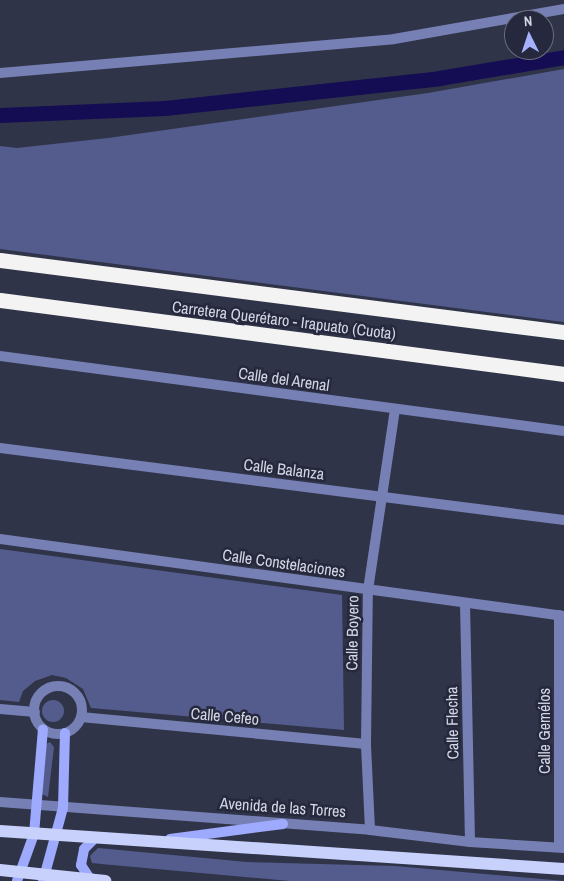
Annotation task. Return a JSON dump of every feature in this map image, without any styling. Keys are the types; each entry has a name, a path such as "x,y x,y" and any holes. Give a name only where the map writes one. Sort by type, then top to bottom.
{"highway":[{"name":"Carretera Querétaro - Irapuato (Cuota)","path":"0,260 564,332"},
{"name":"Carretera Querétaro - Irapuato (Cuota)","path":"0,300 564,374"}],"main road":[{"path":"19,876 34,834 38,805 43,729"},
{"path":"44,878 63,808 66,733"},
{"path":"145,842 283,824"},
{"path":"0,831 564,869"},
{"path":"91,880 81,865 84,849 95,838"},
{"path":"0,870 19,876 106,881"}],"street":[{"path":"0,74 394,38 564,9"},
{"name":"Calle del Arenal","path":"0,356 564,431"},
{"name":"Calle Boyero","path":"370,830 366,744 368,590 395,410"},
{"name":"Calle Balanza","path":"0,448 564,520"},
{"name":"Calle Constelaciones","path":"0,539 561,615"},
{"name":"Calle Flecha","path":"465,603 470,842"},
{"name":"Calle Gemélos","path":"561,615 562,848"},
{"path":"63,687 76,695 82,709 81,717 66,733 50,733 43,729 35,712 41,694 47,689 63,687"},
{"path":"0,709 35,712"},
{"name":"Calle Cefeo","path":"81,717 366,744"},
{"name":"Avenida de las Torres","path":"0,802 370,830 470,842 562,848"}],"shaded area":[{"path":"564,69 564,322 0,249 0,146 17,148 108,138 428,93"},
{"path":"0,549 342,595 344,730 91,708 83,689 66,678 52,675 35,681 23,691 19,702 0,700"},
{"path":"53,700 61,703 64,711 61,719 53,722 45,719 42,711 45,703"},
{"path":"50,742 54,747 48,797 42,794 46,744"},
{"path":"98,848 247,862 395,866 564,881 290,881 92,863 90,856"}],"waterway":[{"path":"0,115 165,108 439,78 564,57"}]}
